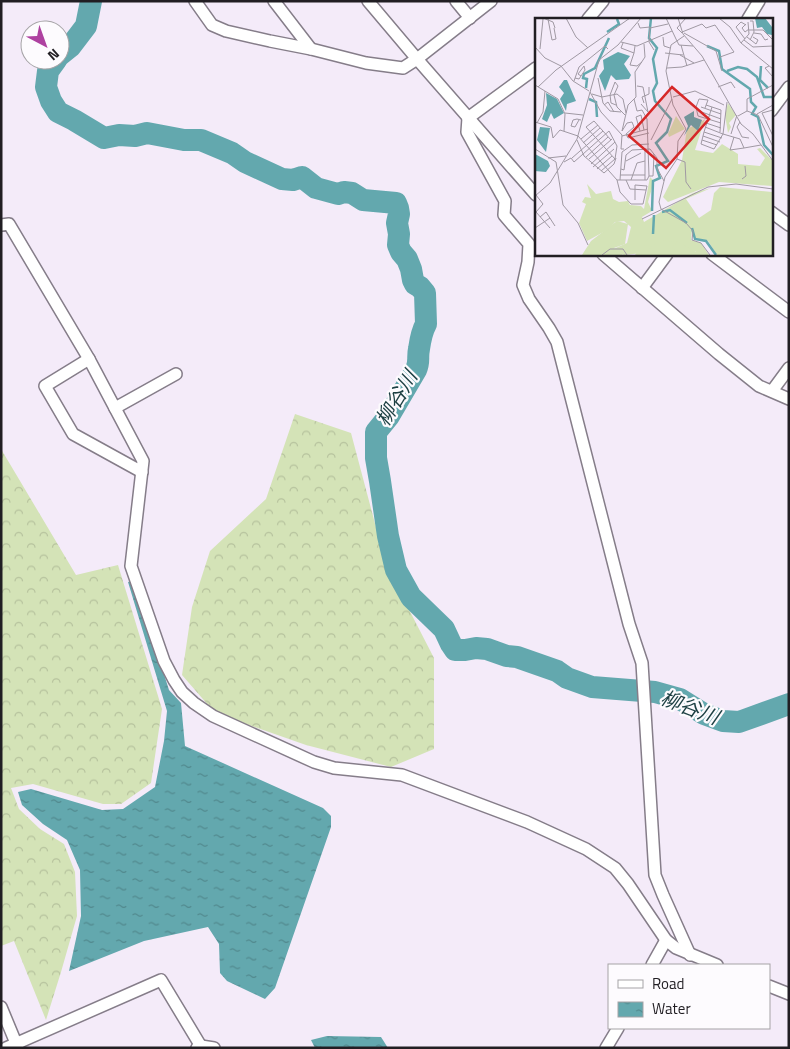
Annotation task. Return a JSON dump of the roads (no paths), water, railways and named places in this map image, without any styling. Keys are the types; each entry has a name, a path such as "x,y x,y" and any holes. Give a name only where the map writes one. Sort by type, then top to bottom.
{"street":[{"path":"195,1 212,25 226,31 270,42 312,49 366,63 403,68 491,1"},
{"path":"274,1 312,49"},
{"path":"368,1 535,194"},
{"path":"456,1 470,18"},
{"path":"589,18 604,1"},
{"path":"749,18 759,1"},
{"path":"532,71 468,118 467,132 505,201 504,214 529,244 528,262 523,285 530,300 557,342 629,624 642,663 655,874 662,895 690,954"},
{"path":"772,110 789,87"},
{"path":"772,213 789,225"},
{"path":"1,225 9,224 90,359 143,461 131,566 164,661 182,692 213,716 314,762 334,768 402,776 527,822 586,849 615,868 666,940 676,948 715,964"},
{"path":"604,255 759,386 789,399"},
{"path":"642,288 667,255"},
{"path":"713,255 789,312"},
{"path":"90,359 45,386 73,434 142,472"},
{"path":"772,391 789,368"},
{"path":"115,408 176,374"},
{"path":"653,964 666,940"},
{"path":"1,1007 13,1046 161,980 200,1047 214,1048"},
{"path":"770,986 789,994"},
{"path":"606,1048 617,1029"}],"water":[{"path":"134,580 169,690 181,703 185,746 323,808 331,816 331,827 275,988 265,999 227,981 220,973 219,944 208,927 144,941 69,971 81,916 80,870 67,840 43,824 22,805 18,792 31,789 102,810 123,809 155,787 164,741 167,711 128,582"},
{"path":"327,1036 381,1037 388,1048 315,1048 311,1040"}],"waterway":[{"name":"柳谷川","path":"70,47 86,26 91,1"},
{"name":"柳谷川","path":"49,70 46,87 51,101 58,112 104,138 119,135 135,136 147,133 184,140 201,140 232,153 245,162 282,179 293,180 302,177 316,188 338,194 344,192 352,193 363,200 396,203 399,214 397,223 398,245 407,259 415,284 425,293 426,324 418,352 416,370 389,416 376,432 376,458 388,536 396,570 411,597 444,629 455,650 487,649 507,656 517,657 557,671 567,678 592,687 655,692 680,699 704,714 723,721 739,722 789,704"}]}
